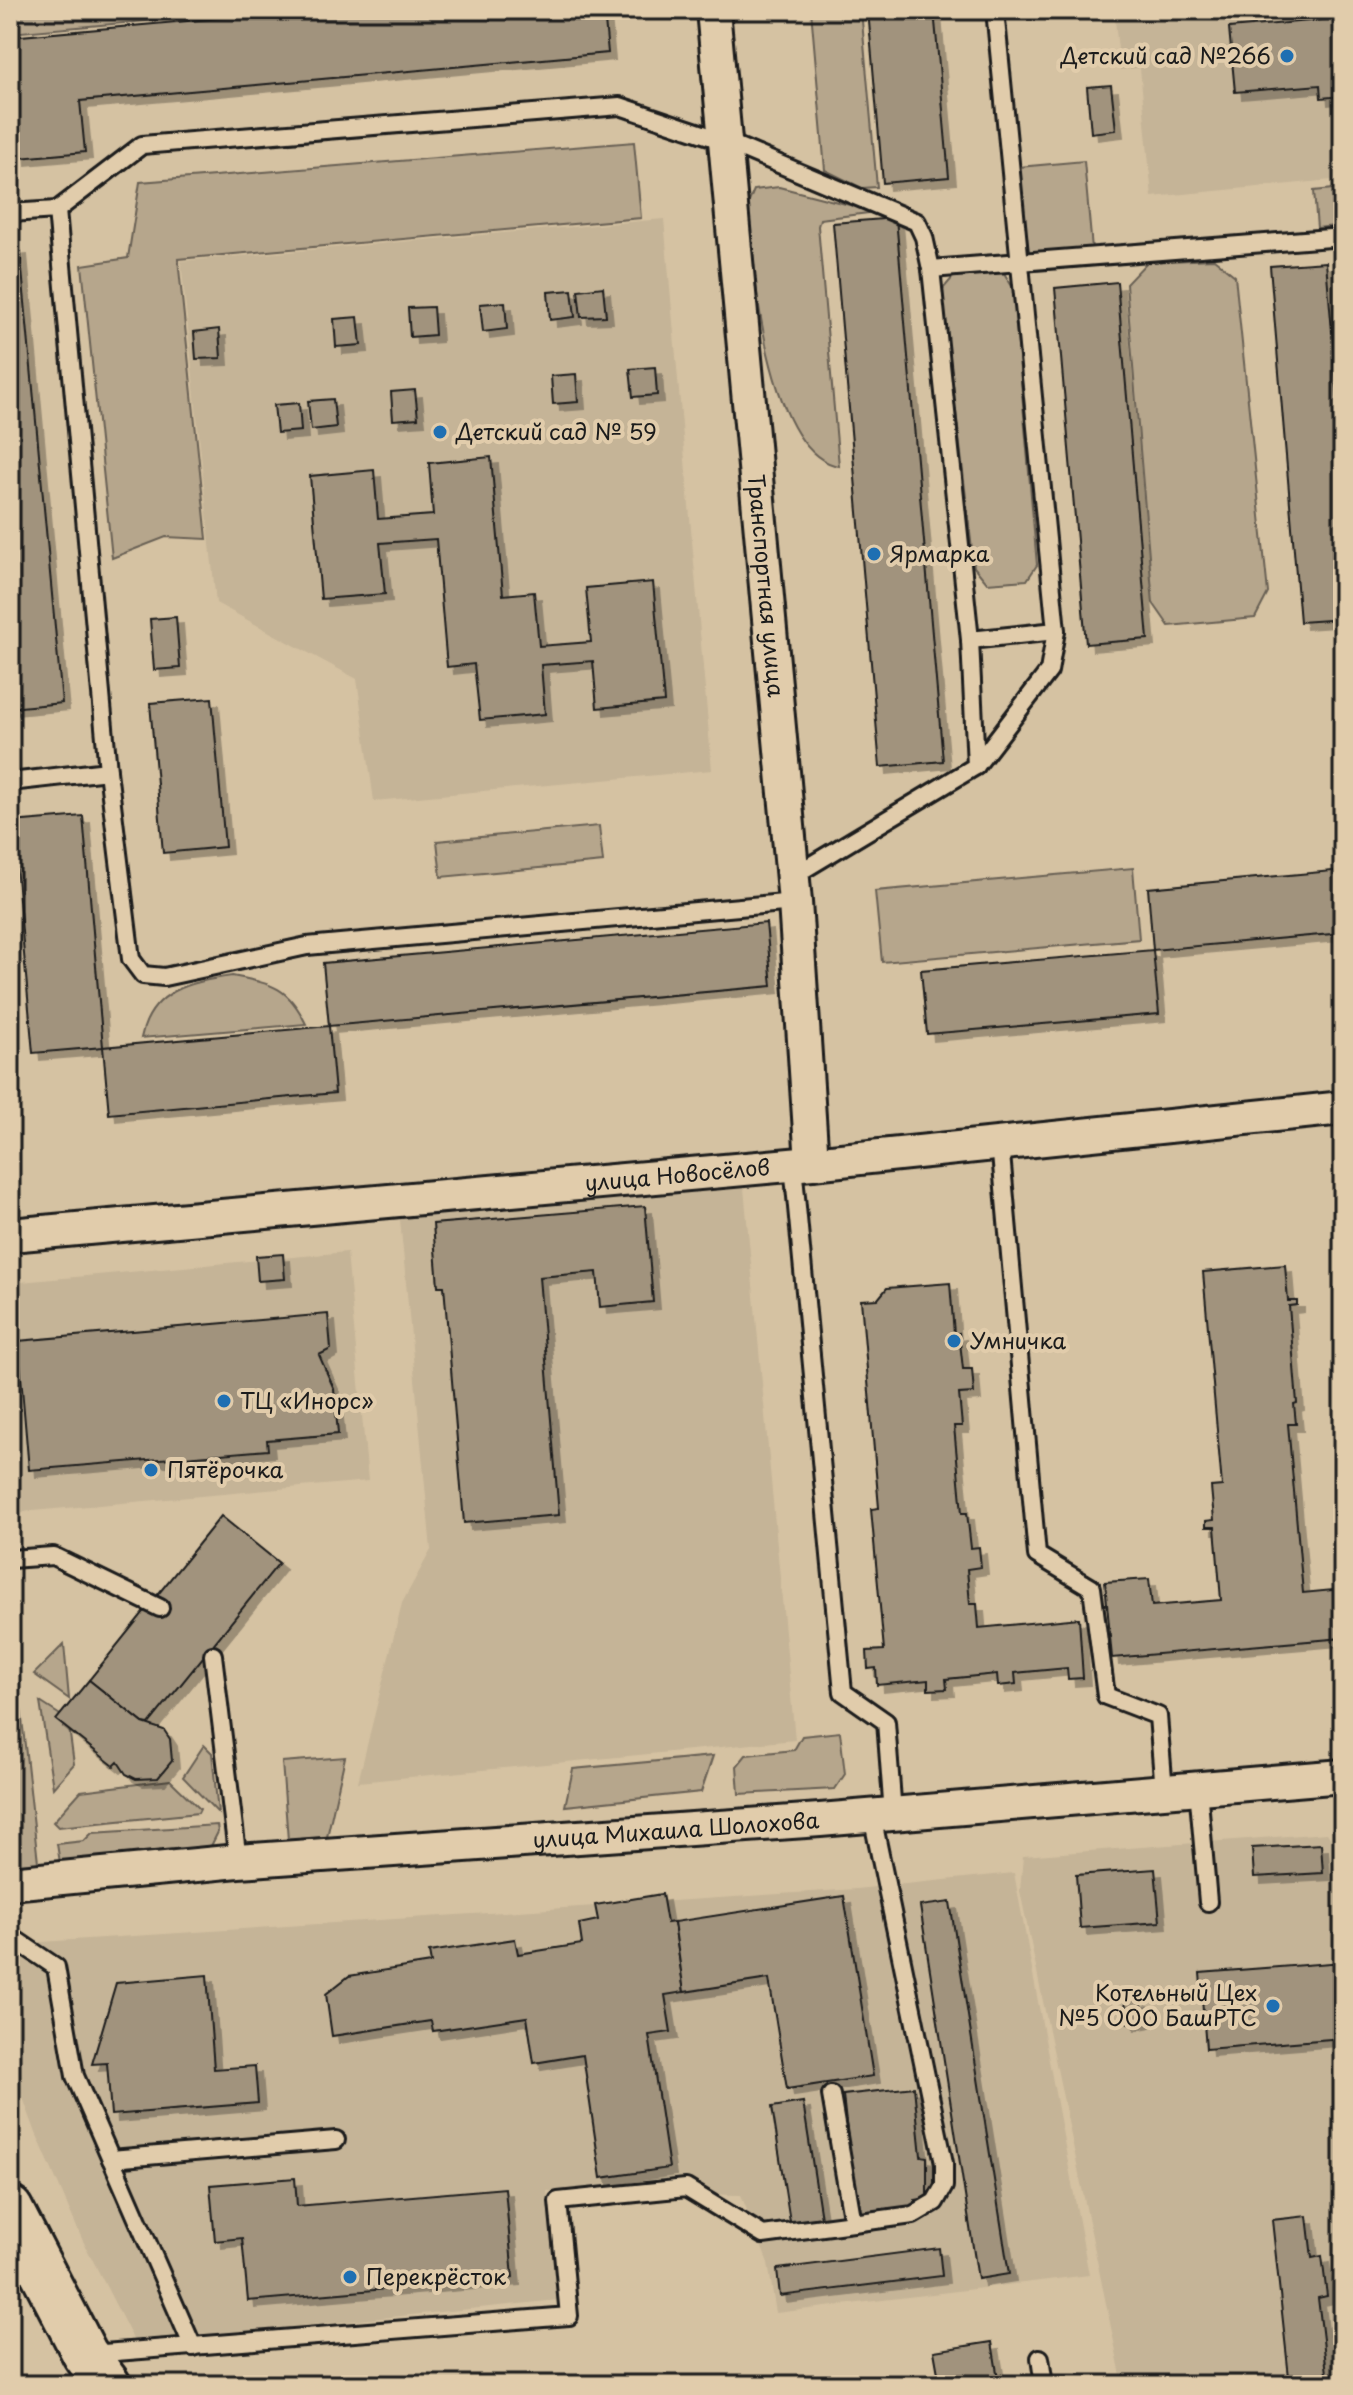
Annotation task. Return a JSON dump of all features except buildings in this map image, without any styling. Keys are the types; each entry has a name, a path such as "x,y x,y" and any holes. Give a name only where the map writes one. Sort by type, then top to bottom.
{"main road":[{"path":"10,2209 96,2370"}],"street":[{"name":"Транспортная улица","path":"713,10 794,889 803,1164"},
{"name":"улица Новосёлов","path":"10,1235 803,1164 1343,1108"},
{"name":"улица Михаила Шолохова","path":"10,1883 238,1861 883,1815 1343,1776"}],"lane":[{"path":"57,210 108,771 131,959 143,975 164,977 307,946 794,889 976,766 1049,671 1056,631 995,10"},
{"path":"10,213 57,210 142,145 620,106 727,142 917,222 924,237 931,269 970,640 976,766"},
{"path":"931,269 1343,237"},
{"path":"970,640 1056,631"},
{"path":"10,782 108,771"},
{"path":"1000,1143 1037,1555 1092,1588 1106,1696 1158,1716 1164,1791"},
{"path":"96,2370 193,2347 569,2316 558,2201 686,2188 763,2235 913,2215 935,2202 944,2186 944,2163 883,1815 886,1722 843,1692 803,1164"},
{"path":"10,1559 53,1556 160,1608"},
{"path":"213,1655 238,1861"},
{"path":"1198,1788 1208,1902"},
{"path":"10,1936 56,1967 75,2076 193,2347"},
{"path":"831,2095 853,2223"},
{"path":"111,2159 336,2140"},
{"path":"1040,2358 1044,2385"}],"shaded area":[{"path":"10,10 190,10 191,17 10,33"},
{"path":"811,10 861,10 877,187 862,188 825,170"},
{"path":"1114,10 1343,10 1343,179 1152,197 1140,68 1120,70"},
{"path":"634,142 641,218 178,259 207,539 166,537 112,558 82,265 128,258 140,182"},
{"path":"1084,161 1092,249 1028,256 1019,167"},
{"path":"779,187 877,212 820,219 818,226 839,466 815,454 795,428 780,394 768,353 754,269 748,204 754,190"},
{"path":"1343,188 1343,225 1317,228 1314,191"},
{"name":"Детский сад № 59","path":"664,219 712,770 374,801 357,679 216,603 181,261"},
{"path":"1214,259 1235,276 1268,593 1255,618 1169,626 1153,603 1126,284 1147,262"},
{"path":"1004,273 1013,288 1037,565 1027,580 987,583 974,567 942,290 954,276"},
{"path":"599,826 603,862 441,877 437,841"},
{"path":"1133,868 1139,939 882,962 875,891"},
{"path":"232,976 268,985 285,994 306,1024 141,1038 154,1009 174,991 201,981"},
{"path":"744,1188 795,1740 358,1782 402,1603 431,1550 400,1219"},
{"path":"347,1252 368,1481 10,1513 10,1283"},
{"path":"10,1611 39,1871 10,1873"},
{"path":"64,1644 69,1699 34,1674"},
{"path":"40,1702 68,1720 74,1764 53,1788"},
{"path":"840,1732 845,1774 835,1789 739,1794 737,1766 746,1755 794,1750 802,1736"},
{"path":"204,1745 212,1753 218,1813 183,1777"},
{"path":"713,1756 701,1792 565,1806 573,1769"},
{"path":"345,1757 327,1837 288,1840 282,1762"},
{"path":"170,1780 200,1809 198,1813 58,1827 53,1822 81,1791"},
{"path":"217,1825 218,1832 209,1850 61,1869 57,1844 84,1841 92,1833"},
{"path":"1327,1833 1334,1844 1343,1844 1343,2385 1123,2385 1020,1891 1023,1856"},
{"path":"1014,1873 1089,2275 776,2313 768,2263 741,2195 547,2191 558,2300 135,2343 82,2239 36,2133 19,2087 10,2048 10,1944 856,1889"}],"place":[{"name":"Детский сад №266","path":"1287,56"},
{"name":"Детский сад № 59","path":"440,432"},
{"name":"Ярмарка","path":"874,554"},
{"name":"Умничка","path":"954,1341"},
{"name":"ТЦ «Инорс»","path":"224,1401"},
{"name":"Пятёрочка","path":"151,1470"},
{"name":"Котельный Цех №5 ООО БашРТС","path":"1273,2006"},
{"name":"Перекрёсток","path":"350,2277"}]}
